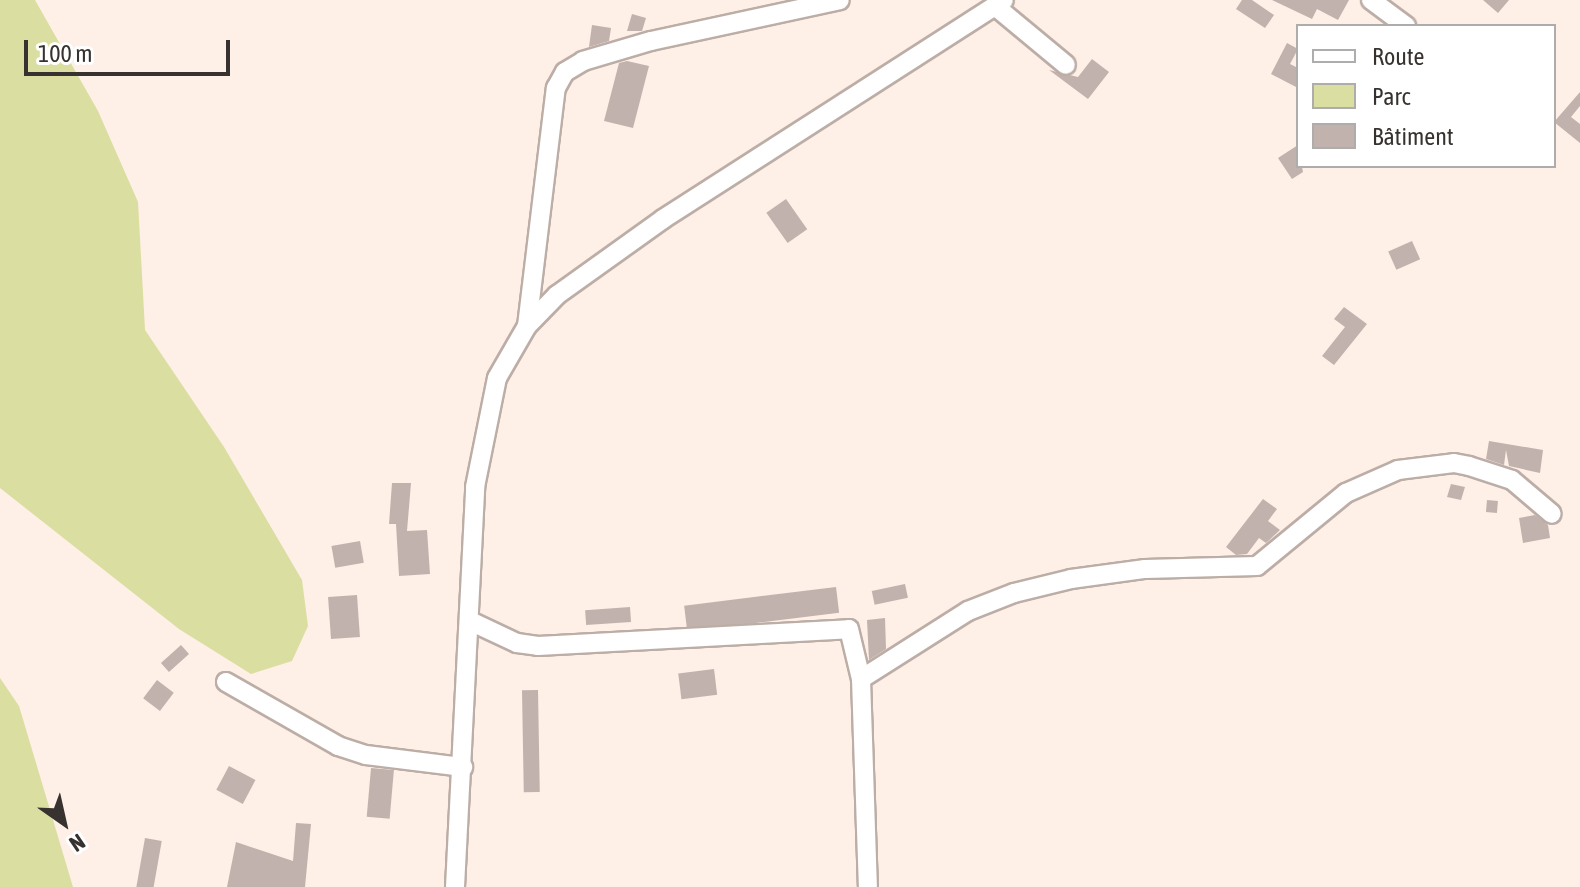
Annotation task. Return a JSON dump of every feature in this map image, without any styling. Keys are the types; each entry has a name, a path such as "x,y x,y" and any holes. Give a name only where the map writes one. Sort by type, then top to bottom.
{"street":[{"path":"527,326 556,88 565,72 583,61 651,41 840,0"},
{"path":"1371,0 1403,24"},
{"path":"455,887 482,437 497,378 527,326 557,295 663,219 1000,3 1066,65"},
{"path":"861,679 968,611 1014,593 1071,579 1145,569 1257,566 1346,493 1398,470 1454,463 1469,466 1512,480 1552,514"},
{"path":"470,621 517,643 538,646 839,627 849,629 855,638 861,679 868,887"},
{"path":"226,682 338,746 366,755 463,767"}],"green space":[{"path":"0,0 35,0 98,111 138,202 145,330 224,447 302,580 308,626 292,661 251,674 179,629 0,488"},
{"path":"0,678 19,706 73,887 0,887"}],"building":[{"path":"1242,0 1252,0 1274,15 1265,28 1236,9"},
{"path":"1272,0 1349,0 1338,20 1317,9 1312,19"},
{"path":"1483,0 1509,0 1498,13"},
{"path":"632,14 646,18 642,31 627,31"},
{"path":"592,25 611,28 609,41 589,47"},
{"path":"1287,43 1296,48 1290,64 1296,67 1296,87 1271,74"},
{"path":"1092,59 1109,72 1088,99 1049,70 1078,77"},
{"path":"627,61 649,66 633,128 604,121 619,63"},
{"path":"1580,92 1580,106 1571,117 1580,124 1580,143 1556,124"},
{"path":"1296,146 1296,168 1302,168 1303,172 1292,179 1278,158"},
{"path":"786,199 807,229 788,243 766,213"},
{"path":"1412,241 1420,259 1396,270 1388,252"},
{"path":"1344,307 1367,324 1334,365 1322,356 1345,327 1334,319"},
{"path":"1489,441 1543,450 1540,473 1509,466 1506,450 1504,465 1486,459"},
{"path":"392,483 411,483 407,531 427,530 430,574 399,576 396,524 389,524"},
{"path":"1451,484 1465,487 1461,500 1447,497"},
{"path":"1263,499 1277,509 1268,521 1280,530 1266,543 1259,538 1247,554 1236,555 1226,547"},
{"path":"1487,500 1498,501 1497,513 1486,512"},
{"path":"1535,515 1548,525 1550,538 1523,543 1519,518"},
{"path":"360,541 364,563 335,568 331,546"},
{"path":"905,584 908,598 875,605 872,591"},
{"path":"836,587 839,613 687,631 684,606"},
{"path":"357,595 360,637 331,639 328,597"},
{"path":"630,607 631,622 586,625 585,610"},
{"path":"885,618 886,649 869,660 867,620"},
{"path":"181,645 189,654 169,672 161,663"},
{"path":"714,669 717,695 681,699 678,673"},
{"path":"157,680 174,693 160,711 143,698"},
{"path":"522,690 538,690 540,792 524,792"},
{"path":"229,766 255,780 243,804 216,790"},
{"path":"371,768 394,770 390,819 367,817"},
{"path":"296,823 311,824 305,887 227,887 236,842 293,861"},
{"path":"145,838 162,841 154,887 136,887"}]}
